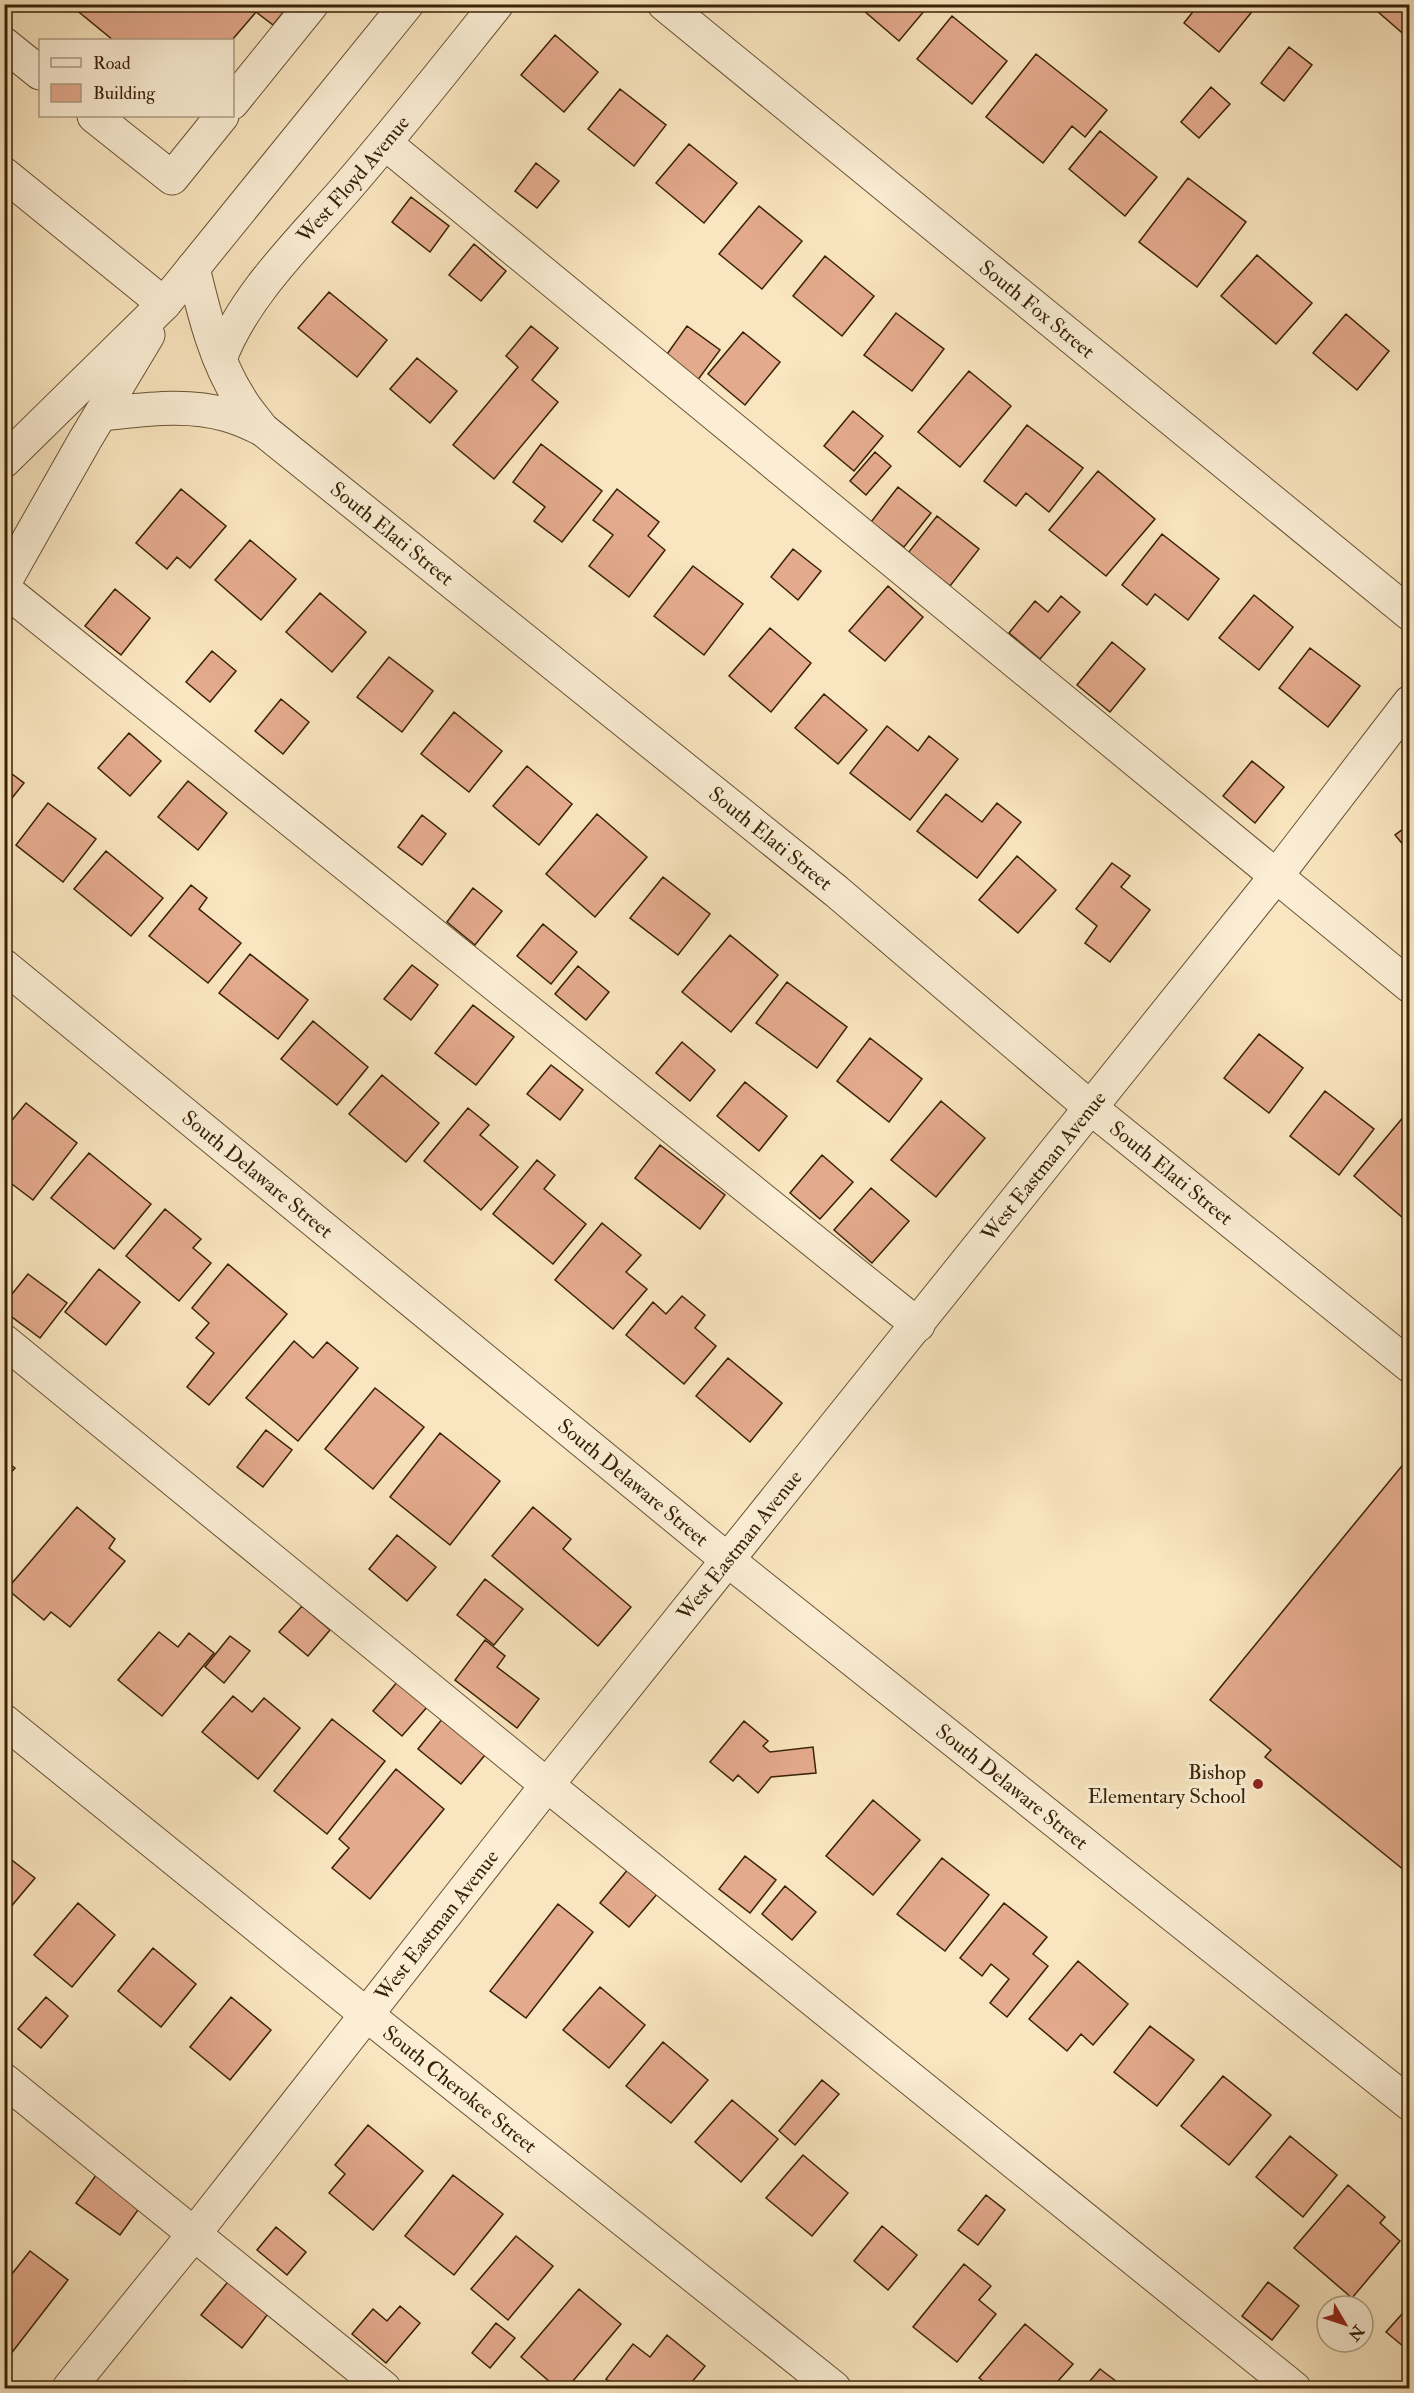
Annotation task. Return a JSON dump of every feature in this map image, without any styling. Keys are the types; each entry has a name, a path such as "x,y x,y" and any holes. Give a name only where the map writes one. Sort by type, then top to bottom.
{"street":[{"path":"234,101 312,4"},
{"path":"4,461 164,304 407,4"},
{"name":"West Floyd Avenue","path":"220,359 229,335 271,276 385,143 497,4"},
{"name":"South Fox Street","path":"664,4 1410,614"},
{"path":"4,44 39,72"},
{"path":"95,117 172,178 221,117"},
{"path":"385,143 1410,986"},
{"path":"4,174 164,304"},
{"name":"South Elati Street","path":"193,268 220,359 240,400 262,429 836,891 1091,1108 1410,1366"},
{"path":"4,583 164,304"},
{"path":"101,414 173,408 205,410 229,415 262,429"},
{"path":"4,589 918,1325"},
{"name":"West Eastman Avenue","path":"69,2388 194,2234 548,1785 1277,875 1410,702"},
{"name":"South Delaware Street","path":"4,966 729,1561 1410,2104"},
{"path":"4,1341 548,1785 1294,2388"},
{"name":"South Cherokee Street","path":"4,1721 834,2388"},
{"path":"4,2080 384,2388"}],"building":[{"path":"69,4 290,4 273,25 256,12 233,39 112,39"},
{"path":"856,4 930,4 899,41"},
{"path":"1199,4 1251,4 1255,8 1219,52 1184,23"},
{"path":"1369,4 1410,4 1410,36 1408,38"},
{"path":"952,16 1007,61 972,104 917,59"},
{"path":"555,35 598,72 564,112 521,75"},
{"path":"1289,47 1312,65 1284,101 1261,83"},
{"path":"1036,54 1107,110 1085,137 1072,126 1043,163 986,117"},
{"path":"1211,87 1230,104 1199,138 1181,122"},
{"path":"620,89 666,125 634,166 588,129"},
{"path":"1100,131 1157,177 1125,216 1069,169"},
{"path":"689,144 737,183 704,223 656,183"},
{"path":"536,163 559,181 537,208 515,191"},
{"path":"1188,178 1246,222 1197,287 1139,242"},
{"path":"411,197 449,226 430,252 392,222"},
{"path":"759,206 802,241 762,289 719,254"},
{"path":"474,244 506,271 481,301 449,275"},
{"path":"1257,255 1312,303 1276,344 1221,296"},
{"path":"825,256 874,296 842,336 793,296"},
{"path":"1410,277 1410,289 1404,284"},
{"path":"329,292 387,340 357,377 298,328"},
{"path":"896,313 944,349 912,391 864,355"},
{"path":"1346,314 1389,351 1357,390 1313,353"},
{"path":"531,326 558,348 532,380 558,402 494,479 453,445 518,367 506,356"},
{"path":"687,326 720,350 697,381 665,357"},
{"path":"743,332 780,362 745,405 708,374"},
{"path":"417,358 457,391 430,423 390,389"},
{"path":"969,371 1011,406 960,467 918,432"},
{"path":"853,411 883,436 854,471 824,446"},
{"path":"1027,425 1083,468 1049,512 1026,493 1016,506 984,481"},
{"path":"541,444 602,491 562,542 534,521 545,507 513,482"},
{"path":"875,452 891,466 866,495 850,481"},
{"path":"1098,471 1155,519 1106,576 1049,530"},
{"path":"898,487 931,513 904,547 871,522"},
{"path":"181,489 226,526 190,568 177,557 167,569 136,543"},
{"path":"617,489 659,522 648,536 665,550 629,597 589,566 613,535 593,520"},
{"path":"937,516 979,549 950,586 908,553"},
{"path":"1162,534 1219,579 1188,620 1155,594 1147,605 1122,585"},
{"path":"250,540 296,579 261,620 215,580"},
{"path":"793,549 821,571 798,600 771,577"},
{"path":"693,566 743,604 704,655 654,616"},
{"path":"888,586 923,617 885,661 849,631"},
{"path":"115,589 150,618 121,655 85,626"},
{"path":"320,593 366,632 332,672 286,632"},
{"path":"1254,595 1293,627 1259,670 1219,638"},
{"path":"1061,596 1080,612 1040,659 1009,633 1035,601 1048,612"},
{"path":"770,628 811,663 771,712 729,676"},
{"path":"1112,642 1145,669 1110,712 1077,685"},
{"path":"1310,648 1360,686 1328,727 1279,688"},
{"path":"212,651 236,671 210,702 186,682"},
{"path":"389,657 433,691 402,732 357,697"},
{"path":"824,694 867,730 838,764 795,728"},
{"path":"281,699 309,722 283,754 255,731"},
{"path":"454,712 502,751 469,792 421,754"},
{"path":"887,726 918,751 929,736 958,759 910,820 850,773"},
{"path":"129,733 161,761 130,796 98,768"},
{"path":"1252,761 1284,787 1255,823 1223,796"},
{"path":"527,766 572,804 539,845 493,806"},
{"path":"4,768 24,783 4,808"},
{"path":"188,781 227,813 198,850 158,817"},
{"path":"946,794 982,822 997,803 1021,822 977,878 917,831"},
{"path":"48,803 96,839 63,882 16,845"},
{"path":"597,814 647,857 595,917 546,874"},
{"path":"422,815 446,834 422,865 398,847"},
{"path":"1410,824 1410,853 1395,835"},
{"path":"106,851 163,898 131,936 74,889"},
{"path":"1017,856 1056,890 1018,933 979,900"},
{"path":"1112,863 1130,876 1121,887 1150,910 1110,962 1085,943 1097,926 1076,909"},
{"path":"663,877 710,914 678,955 630,918"},
{"path":"191,885 207,898 199,909 241,943 208,983 149,936"},
{"path":"473,888 502,911 475,945 447,922"},
{"path":"543,924 577,952 551,984 517,956"},
{"path":"730,935 778,975 731,1032 682,992"},
{"path":"250,954 308,1000 278,1039 219,993"},
{"path":"412,965 438,985 411,1020 384,999"},
{"path":"578,966 609,992 586,1020 555,994"},
{"path":"787,982 847,1027 817,1068 756,1023"},
{"path":"473,1005 514,1037 476,1085 435,1053"},
{"path":"313,1021 368,1067 337,1105 281,1059"},
{"path":"1259,1034 1303,1068 1269,1113 1224,1078"},
{"path":"870,1038 922,1079 889,1122 837,1081"},
{"path":"682,1042 715,1070 690,1101 656,1073"},
{"path":"551,1065 583,1090 560,1120 527,1094"},
{"path":"382,1075 439,1123 406,1162 349,1114"},
{"path":"745,1082 787,1116 759,1151 717,1116"},
{"path":"1325,1091 1374,1129 1339,1175 1290,1136"},
{"path":"941,1101 985,1138 936,1197 891,1160"},
{"path":"26,1103 77,1143 33,1200 4,1178 4,1130"},
{"path":"468,1108 489,1125 480,1135 518,1167 481,1210 424,1161"},
{"path":"1410,1109 1410,1211 1403,1218 1354,1176"},
{"path":"660,1145 725,1195 700,1229 635,1178"},
{"path":"89,1153 151,1204 114,1249 51,1198"},
{"path":"822,1155 853,1182 820,1219 790,1193"},
{"path":"537,1160 555,1175 544,1189 586,1224 553,1264 493,1214"},
{"path":"871,1188 909,1221 872,1263 834,1230"},
{"path":"165,1209 201,1239 193,1248 211,1263 179,1301 126,1256"},
{"path":"602,1223 641,1255 626,1272 647,1289 613,1329 555,1280"},
{"path":"228,1264 287,1314 209,1405 187,1387 214,1353 196,1338 209,1323 192,1308"},
{"path":"99,1269 140,1302 106,1345 65,1312"},
{"path":"28,1274 67,1303 40,1338 4,1311 4,1304"},
{"path":"682,1296 705,1315 695,1328 716,1346 684,1384 626,1335 653,1302 666,1314"},
{"path":"294,1341 313,1358 327,1342 358,1368 298,1441 246,1398"},
{"path":"728,1358 782,1403 750,1442 696,1396"},
{"path":"375,1388 424,1427 373,1489 325,1449"},
{"path":"266,1430 292,1450 263,1487 237,1467"},
{"path":"440,1433 500,1481 450,1545 390,1497"},
{"path":"1410,1456 1410,1875 1265,1757 1271,1750 1210,1700"},
{"path":"4,1460 15,1468 4,1480"},
{"path":"77,1507 115,1539 109,1548 125,1561 70,1627 51,1612 44,1620 7,1589"},
{"path":"533,1507 571,1539 563,1549 631,1607 598,1646 492,1556"},
{"path":"397,1535 436,1567 407,1601 369,1569"},
{"path":"485,1579 523,1609 494,1645 457,1615"},
{"path":"302,1606 330,1630 308,1656 279,1632"},
{"path":"159,1632 178,1647 189,1633 214,1653 162,1716 118,1680"},
{"path":"230,1636 250,1651 224,1683 205,1667"},
{"path":"485,1640 505,1656 497,1667 539,1699 517,1728 455,1680"},
{"path":"398,1681 428,1706 402,1736 373,1711"},
{"path":"233,1696 252,1712 264,1698 300,1728 258,1779 202,1732"},
{"path":"447,1713 490,1749 461,1784 418,1749"},
{"path":"332,1719 385,1761 327,1834 274,1791"},
{"path":"744,1721 768,1741 763,1746 770,1752 813,1747 816,1773 771,1777 758,1793 738,1775 733,1781 710,1762"},
{"path":"396,1769 444,1809 370,1899 332,1868 349,1848 339,1839"},
{"path":"873,1800 920,1840 873,1895 826,1856"},
{"path":"4,1854 35,1878 4,1915"},
{"path":"745,1856 776,1880 750,1913 719,1889"},
{"path":"942,1858 989,1895 945,1951 897,1914"},
{"path":"634,1862 663,1887 629,1927 600,1903"},
{"path":"785,1886 816,1912 792,1940 762,1914"},
{"path":"78,1903 115,1935 72,1987 34,1955"},
{"path":"1004,1903 1047,1937 1033,1954 1048,1966 1007,2017 990,2003 1009,1979 991,1964 982,1976 960,1958"},
{"path":"558,1904 593,1932 526,2018 490,1991"},
{"path":"153,1948 196,1984 161,2027 118,1991"},
{"path":"1078,1961 1128,2004 1093,2045 1081,2034 1067,2051 1029,2019"},
{"path":"600,1987 645,2025 609,2068 563,2030"},
{"path":"46,1997 68,2016 41,2048 18,2029"},
{"path":"231,1997 271,2030 230,2080 190,2047"},
{"path":"1150,2026 1194,2060 1157,2106 1114,2072"},
{"path":"663,2042 708,2080 671,2123 626,2086"},
{"path":"1223,2076 1271,2115 1229,2165 1181,2126"},
{"path":"822,2080 839,2094 795,2145 779,2131"},
{"path":"732,2100 778,2139 741,2182 695,2142"},
{"path":"368,2125 423,2171 373,2230 329,2193 345,2174 335,2165"},
{"path":"1290,2136 1337,2175 1303,2217 1256,2177"},
{"path":"803,2155 848,2193 812,2236 766,2198"},
{"path":"99,2171 143,2203 120,2235 76,2203"},
{"path":"453,2175 503,2214 454,2275 405,2236"},
{"path":"1348,2185 1385,2217 1380,2223 1400,2241 1355,2294 1347,2294 1294,2248"},
{"path":"986,2195 1005,2210 978,2245 958,2230"},
{"path":"882,2226 917,2255 888,2290 854,2261"},
{"path":"276,2227 306,2252 287,2275 257,2250"},
{"path":"516,2236 553,2266 508,2320 471,2289"},
{"path":"30,2251 68,2280 10,2355 4,2351 4,2284"},
{"path":"964,2264 991,2286 979,2300 996,2314 957,2362 913,2327"},
{"path":"231,2278 271,2310 242,2348 201,2315"},
{"path":"1268,2282 1299,2306 1272,2340 1242,2316"},
{"path":"579,2289 621,2324 567,2388 557,2388 521,2357"},
{"path":"1410,2305 1410,2352 1386,2332"},
{"path":"400,2306 420,2323 386,2363 352,2334 373,2309 387,2321"},
{"path":"496,2323 515,2338 490,2368 472,2353"},
{"path":"1025,2324 1073,2364 1052,2388 992,2388 979,2378"},
{"path":"667,2335 705,2366 687,2388 619,2388 606,2379 633,2344 650,2357"},
{"path":"1100,2369 1125,2388 1084,2388"},
{"path":"185,2381 193,2388 178,2388"}],"place":[{"name":"Bishop Elementary School","path":"1258,1784"}]}
